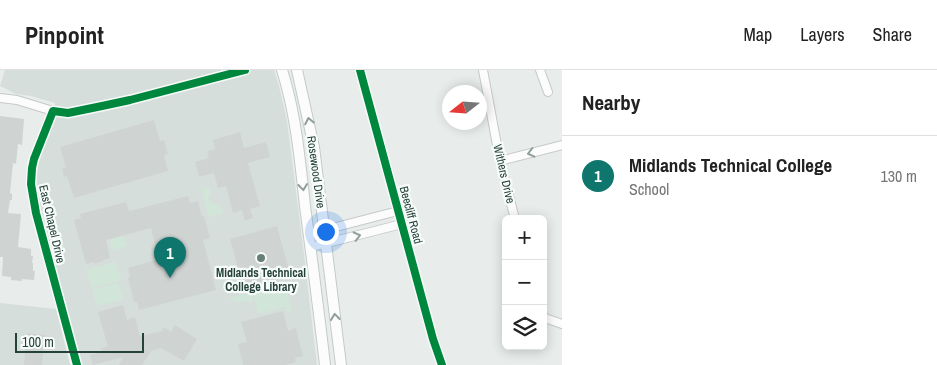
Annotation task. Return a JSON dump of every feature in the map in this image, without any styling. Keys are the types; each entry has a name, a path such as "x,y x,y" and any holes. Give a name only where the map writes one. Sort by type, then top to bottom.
{"main road":[{"name":"Rosewood Drive","path":"282,70 293,117 325,365"},
{"name":"Rosewood Drive","path":"297,70 314,147 341,365"}],"street":[{"path":"0,98 17,100 64,113 130,100 245,70"},
{"name":"Beecliff Road","path":"360,70 433,339 442,365"},
{"name":"Withers Drive","path":"483,70 500,161 514,215"},
{"path":"540,70 548,92"},
{"name":"East Chapel Drive","path":"53,111 34,159 31,184 38,221 77,365"},
{"path":"500,161 562,146"},
{"path":"309,234 398,211"},
{"path":"311,247 402,224"},
{"path":"547,319 562,324"}],"shaded area":[{"path":"5,70 274,70 287,121 317,365 82,365 37,189 38,164 52,126 55,103 16,94 0,86"},
{"path":"0,303 56,309 70,365 0,365"}],"green space":[{"path":"208,187 212,193 208,196 209,201 212,204 218,204 224,213 210,217 208,215 202,189"},
{"path":"124,236 127,246 112,250 109,240"},
{"path":"116,262 121,280 91,288 86,270"},
{"path":"118,283 123,299 97,306 92,290"},
{"path":"285,283 292,310 287,311 285,307 258,313 253,292"},
{"path":"251,292 254,302 237,302 230,298"}],"building":[{"path":"0,116 24,119 22,145 18,144 16,164 13,163 10,193 12,194 12,200 10,200 8,213 21,214 18,247 31,249 33,271 35,271 34,280 11,280 11,277 2,276 3,257 0,257"},
{"path":"154,120 160,141 164,140 168,154 164,155 168,171 74,198 67,176 64,177 62,169 66,167 60,147"},
{"path":"240,132 244,148 266,142 270,157 248,163 260,206 250,209 253,218 245,221 242,210 233,213 226,186 218,188 214,173 199,177 195,162 209,158 207,151 215,149 213,140"},
{"path":"188,196 190,203 198,201 202,217 204,216 210,238 203,240 216,290 139,310 137,302 134,302 128,278 130,277 128,268 163,258 159,244 155,246 151,228 106,240 110,258 94,264 94,262 86,264 74,220 81,218 80,214 126,202 129,211"},
{"name":"Midlands Technical College Library","path":"277,226 291,277 244,290 230,239"},
{"path":"123,305 127,320 135,317 140,336 162,331 164,327 171,332 175,325 197,339 184,361 161,348 151,351 142,365 119,365 123,357 93,365 90,355 102,352 101,348 108,347 98,312"},
{"path":"283,311 288,331 296,328 303,356 295,358 296,362 286,365 243,365 238,344 247,342 241,322"},
{"path":"27,333 45,335 42,365 24,365"}],"cycle path":[{"path":"77,365 36,213 31,184 34,159 53,111 68,113 102,106 245,70"},
{"path":"360,70 433,339 442,365"}],"place":[{"name":"Midlands Technical College Library","path":"261,258"},
{"name":"Midlands Technical College","path":"170,278"}]}
